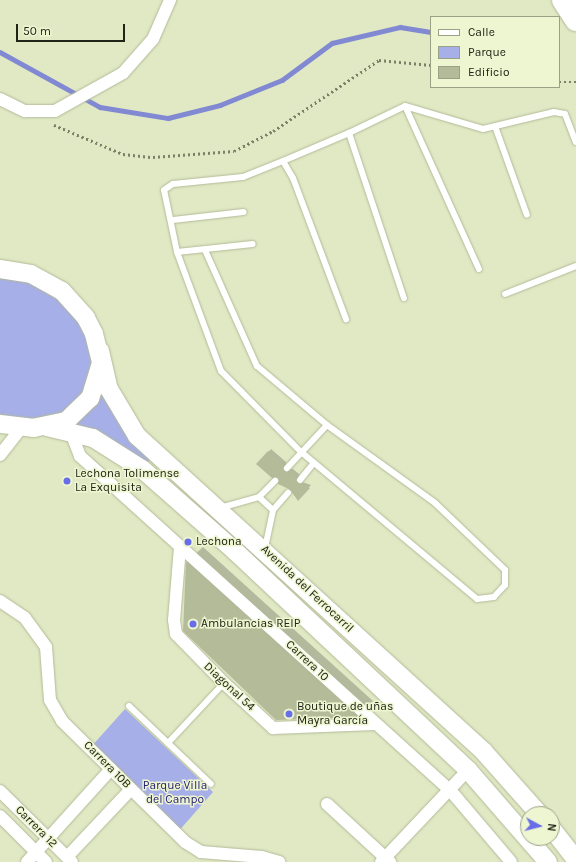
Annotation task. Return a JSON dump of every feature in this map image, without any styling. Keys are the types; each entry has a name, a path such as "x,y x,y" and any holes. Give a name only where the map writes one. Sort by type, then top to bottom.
{"highway":[{"path":"563,0 576,20"}],"main road":[{"name":"Avenida del Ferrocarril","path":"0,269 31,274 62,291 86,318 100,351 109,389 125,421 155,454 264,549 484,752 532,806"},
{"path":"0,424 21,428 47,427 71,418 90,398 99,376 100,351"},
{"name":"Avenida del Ferrocarril","path":"47,427 70,430 110,446 142,469 235,551 468,770 548,862"},
{"path":"560,839 576,860"}],"street":[{"path":"0,99 25,111 55,111 99,87 139,58 153,38 170,0"},
{"path":"0,455 21,428"},
{"name":"Carrera 10","path":"70,430 80,456 375,724 450,790 511,862"},
{"name":"Diagonal 54","path":"180,547 174,620 176,634 224,683 274,728 375,724"},
{"name":"Carrera 10B","path":"0,601 25,618 46,647 50,700 54,710 111,769 186,842 201,852 262,857 279,862"},
{"path":"27,862 47,838 111,769"},
{"path":"328,804 386,861 468,770"},
{"path":"70,860 131,789"},
{"name":"Carrera 12","path":"0,791 70,860"},
{"name":"Carrera 12","path":"0,816 46,862"}],"lane":[{"path":"405,106 479,269"},
{"path":"205,250 257,366 327,425 435,504 505,570 506,585 494,597 478,599 314,463 301,452 221,370 177,252 173,220 164,190 173,184 243,177 348,133 405,106 483,129 496,129 554,112 565,114 576,142"},
{"path":"496,129 527,215"},
{"path":"348,133 404,298"},
{"path":"283,161 293,178 346,318"},
{"path":"173,220 244,212"},
{"path":"177,252 253,244"},
{"path":"505,294 576,266"},
{"path":"287,468 327,425"},
{"path":"300,480 314,463"},
{"path":"218,509 259,496 275,481"},
{"path":"264,549 273,510 288,493"},
{"path":"259,496 273,510"},
{"path":"168,743 224,683"},
{"path":"129,706 211,784"}],"path":[{"path":"51,123 123,154 152,157 234,151 273,131 379,60 430,65"},
{"path":"560,82 576,82"}],"green space":[{"path":"0,269 76,303 109,389 155,454 142,469 125,455 0,424"},
{"name":"Parque Villa del Campo","path":"125,709 213,792 177,833 90,748"}],"building":[{"path":"268,451 284,465 284,472 290,471 297,477 297,483 310,488 298,501 291,490 278,484 278,478 272,478 256,464"},
{"path":"186,562 358,717 276,720 183,631"}],"waterway":[{"path":"0,52 100,107 168,118 220,105 282,80 332,43 400,27 430,32"}],"place":[{"name":"Lechona Tolimense La Exquisita","path":"67,481"},
{"name":"Lechona","path":"188,542"},
{"name":"Ambulancias REIP","path":"193,624"},
{"name":"Boutique de uñas Mayra García","path":"289,714"}]}
